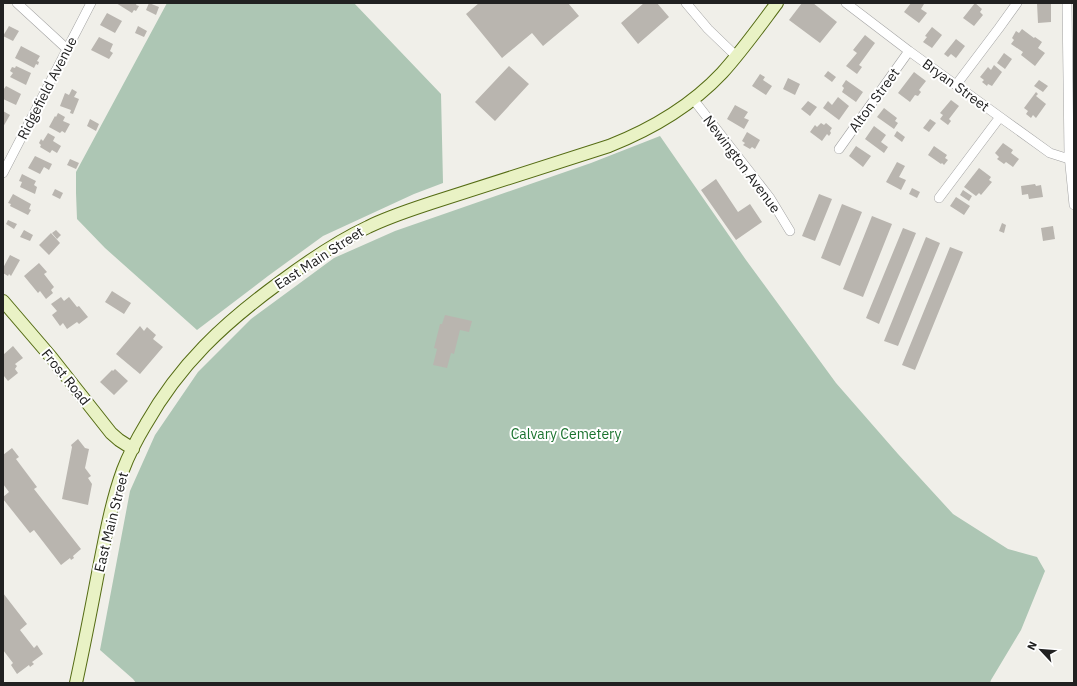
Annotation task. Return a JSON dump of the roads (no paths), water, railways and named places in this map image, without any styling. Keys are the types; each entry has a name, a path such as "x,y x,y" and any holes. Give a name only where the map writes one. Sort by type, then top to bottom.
{"main road":[{"name":"East Main Street","path":"76,683 108,520 118,485 132,449 149,418 165,393 188,363 203,347 254,302 300,267 368,226 403,212 457,194 595,151 624,140 659,122 674,113 710,85 736,56 777,3"},
{"name":"Frost Road","path":"3,301 51,357 111,433 132,449"}],"street":[{"path":"17,3 67,49"},
{"name":"Ridgefield Avenue","path":"3,173 91,3"},
{"path":"686,3 708,29 736,56"},
{"name":"Bryan Street","path":"846,3 909,51 1050,152 1069,158"},
{"path":"956,85 1017,3"},
{"path":"1067,3 1069,158 1074,205"},
{"name":"Alton Street","path":"839,149 909,51"},
{"name":"Newington Avenue","path":"693,99 770,198 790,231"},
{"path":"939,198 1000,117"}],"park label":[{"name":"Calvary Cemetery","path":"566,434"}]}
